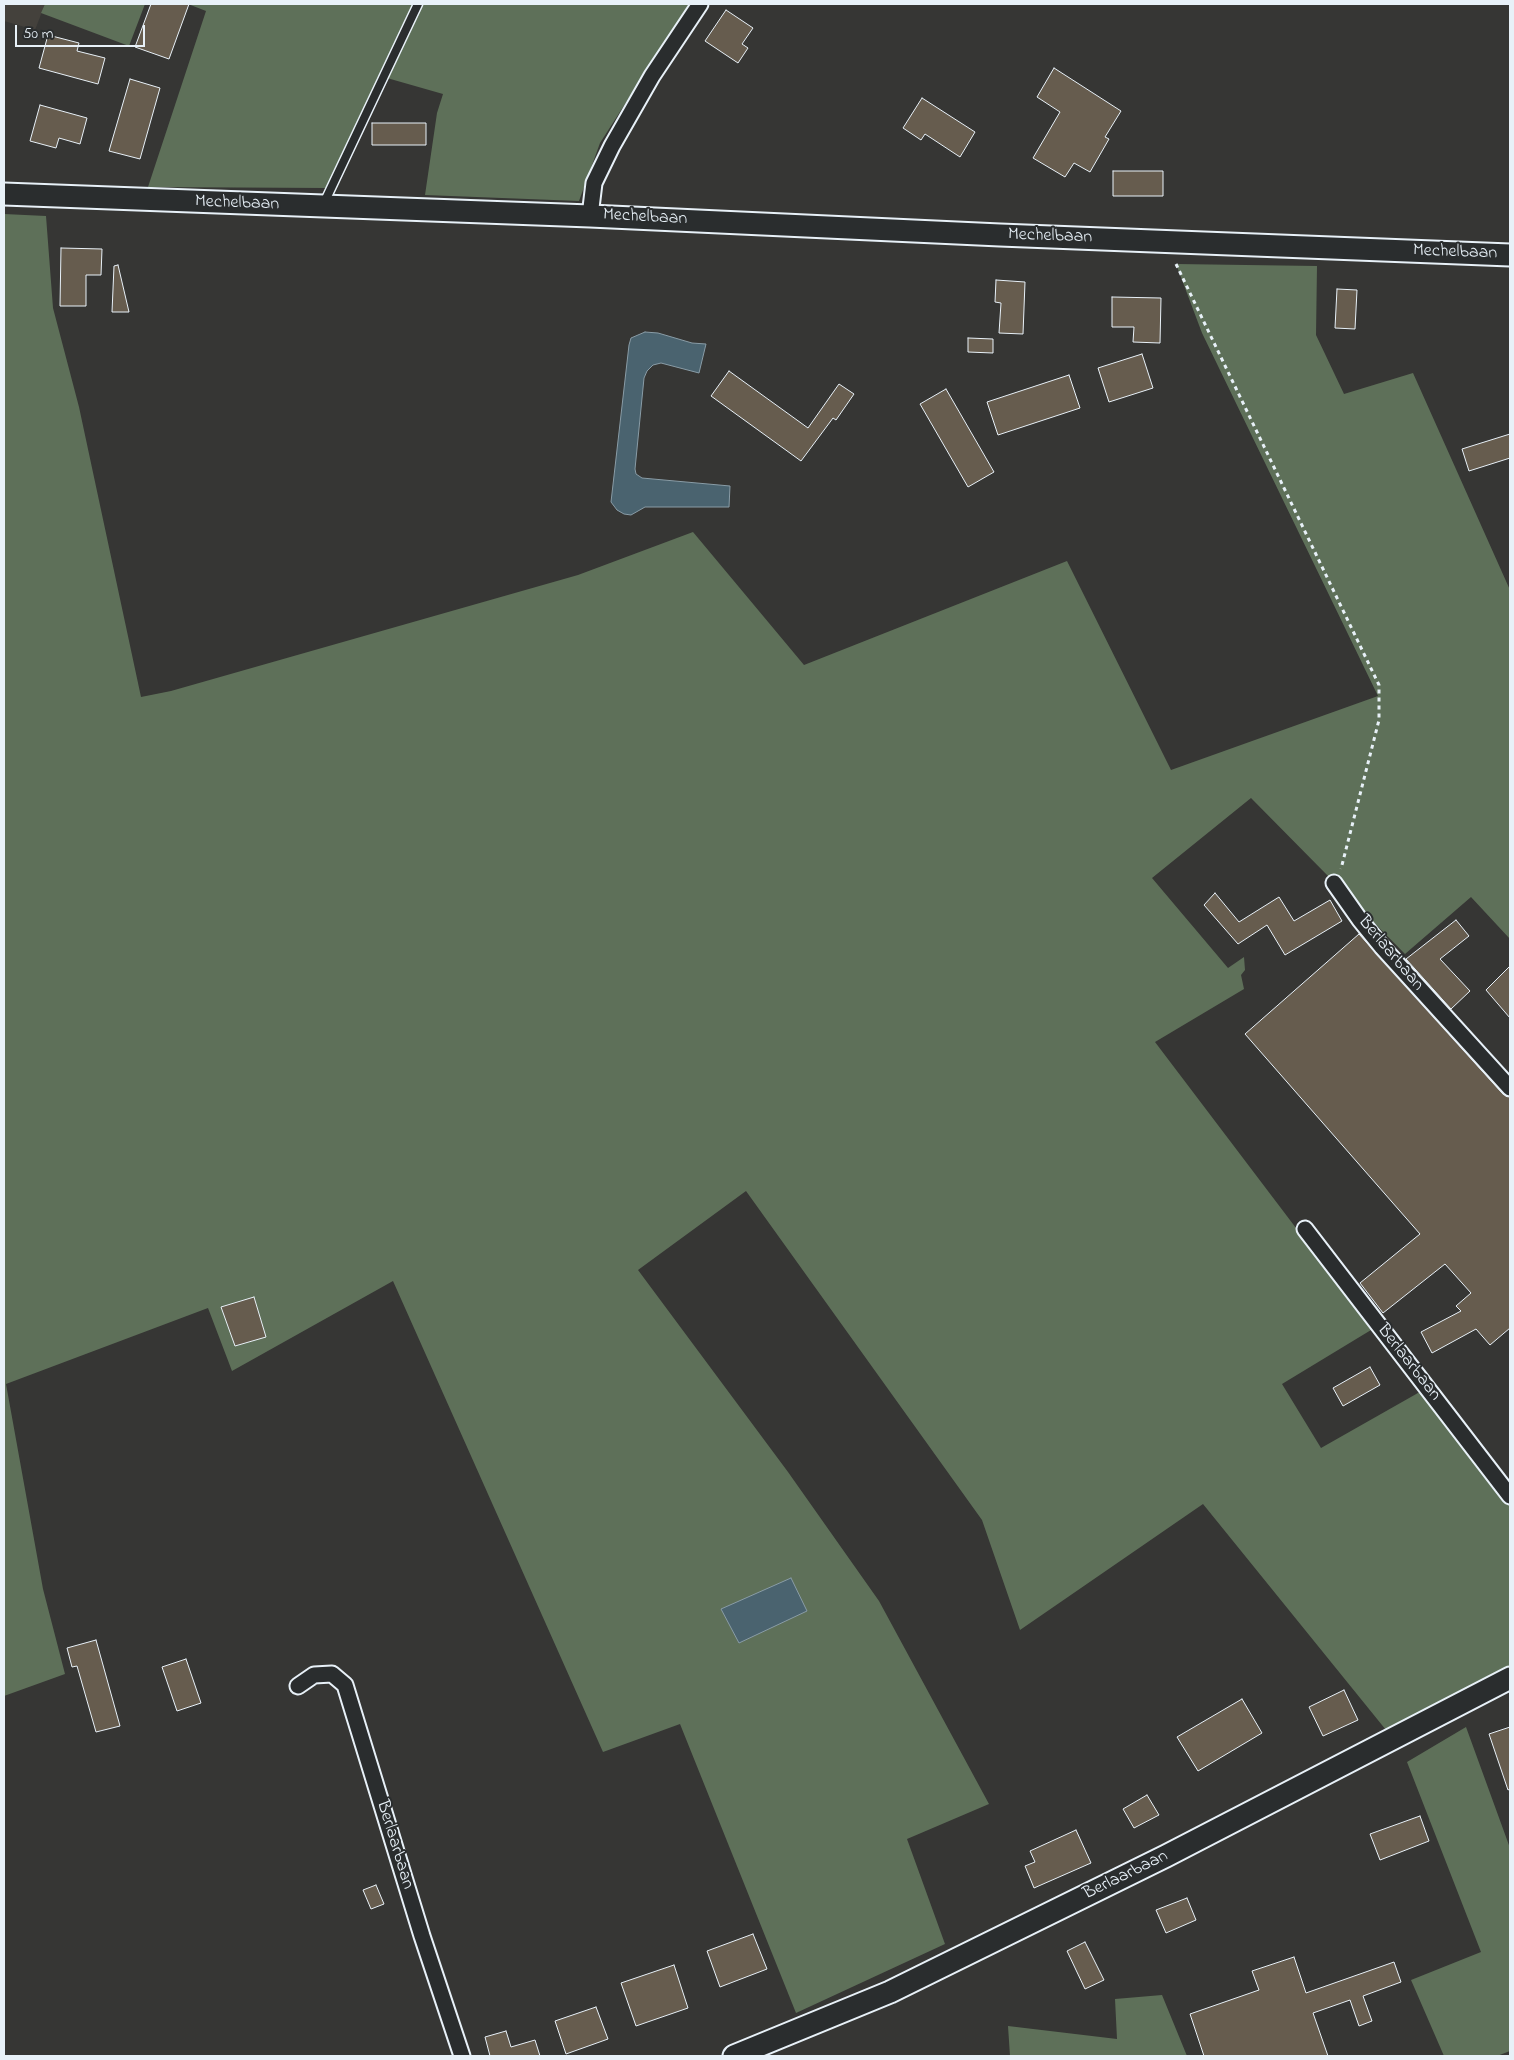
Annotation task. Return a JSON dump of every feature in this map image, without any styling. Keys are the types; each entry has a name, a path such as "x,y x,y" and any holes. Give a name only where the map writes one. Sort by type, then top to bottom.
{"street":[{"name":"Mechelbaan","path":"590,216 594,183 612,146 652,76 700,4"},
{"name":"Mechelbaan","path":"4,194 590,216 1000,235 1510,255"},
{"name":"Berlaarbaan","path":"1336,885 1360,920 1382,947 1510,1088"},
{"name":"Berlaarbaan","path":"1305,1229 1510,1496"},
{"name":"Berlaarbaan","path":"298,1686 314,1675 332,1674 345,1685 422,1936 462,2056"},
{"name":"Berlaarbaan","path":"734,2056 908,1983 1166,1856 1510,1678"}],"lane":[{"path":"322,207 418,4"}],"path":[{"path":"1176,264 1379,685 1379,720 1336,885"}],"shaded area":[{"path":"4,4 45,4 35,30 4,21"}],"green space":[{"path":"45,4 145,4 129,46 41,13"},
{"path":"188,4 414,4 326,188 148,187 206,11"},
{"path":"423,4 689,4 600,143 579,201 425,195 437,113 443,94 387,78"},
{"path":"4,214 46,216 53,308 79,407 141,697 171,691 578,575 693,532 804,665 1067,561 1171,770 1378,696 1202,333 1176,264 1317,266 1316,335 1344,394 1413,373 1510,590 1510,939 1471,897 1405,954 1251,798 1152,878 1228,968 1244,957 1245,970 1241,975 1244,989 1155,1042 1296,1228 1376,1327 1282,1384 1321,1448 1425,1389 1510,1501 1510,1667 1386,1730 1203,1504 1020,1630 982,1520 746,1191 638,1270 788,1472 879,1601 989,1804 907,1839 945,1944 796,2013 680,1724 603,1752 393,1281 232,1371 208,1308 6,1384 43,1589 65,1674 4,1696"},
{"path":"1466,1727 1510,1848 1510,2051 1497,2056 1444,2056 1411,1980 1481,1952 1407,1762"},
{"path":"1162,1995 1187,2056 1010,2056 1008,2026 1117,2039 1115,1999"}],"water":[{"path":"645,332 658,333 692,343 706,344 699,373 661,363 653,365 647,371 644,378 636,474 642,478 730,486 729,507 645,507 631,515 617,510 611,502 629,345 631,338"},
{"path":"791,1578 807,1611 739,1643 721,1609"}],"building":[{"path":"151,4 189,4 169,59 135,47"},
{"path":"726,10 753,28 742,44 748,48 738,63 705,41"},
{"path":"48,35 79,43 77,51 105,58 98,84 39,68"},
{"path":"1054,68 1121,111 1105,137 1109,139 1090,172 1074,163 1065,177 1033,158 1060,112 1037,97"},
{"path":"130,79 160,88 140,159 109,151"},
{"path":"922,98 975,132 960,157 925,134 921,140 903,128"},
{"path":"40,105 87,118 80,144 59,138 56,148 30,141"},
{"path":"372,123 426,123 426,145 372,145"},
{"path":"1113,171 1163,171 1163,196 1113,196"},
{"path":"61,248 102,249 101,275 86,275 86,306 60,306"},
{"path":"118,265 129,312 112,312 114,266"},
{"path":"996,280 1025,282 1023,334 999,333 1001,303 995,302"},
{"path":"1337,289 1357,290 1355,329 1335,328"},
{"path":"1112,297 1161,298 1160,343 1133,342 1134,327 1112,327"},
{"path":"968,338 993,339 993,353 968,352"},
{"path":"1142,354 1153,388 1109,402 1098,368"},
{"path":"729,371 808,428 839,384 854,394 836,420 833,418 801,461 711,396"},
{"path":"1069,375 1080,408 998,435 987,402"},
{"path":"946,389 994,472 968,487 920,404"},
{"path":"1510,434 1510,458 1469,471 1462,449"},
{"path":"1215,893 1239,922 1279,897 1294,921 1330,900 1342,921 1285,955 1267,925 1238,944 1204,905"},
{"path":"1456,920 1469,936 1440,959 1470,991 1451,1009 1406,959"},
{"path":"1359,934 1503,1094 1510,1097 1510,1328 1490,1345 1476,1329 1432,1353 1421,1332 1461,1311 1456,1306 1471,1293 1445,1264 1383,1313 1360,1283 1420,1234 1245,1034"},
{"path":"1510,966 1510,1018 1486,990"},
{"path":"254,1297 266,1337 235,1346 221,1307"},
{"path":"1370,1367 1380,1385 1343,1406 1333,1388"},
{"path":"96,1640 120,1726 96,1732 77,1666 72,1667 67,1648"},
{"path":"186,1659 201,1703 177,1711 162,1667"},
{"path":"1344,1690 1358,1720 1323,1736 1309,1707"},
{"path":"1242,1699 1262,1733 1198,1771 1177,1737"},
{"path":"1510,1727 1510,1789 1508,1790 1489,1734"},
{"path":"1147,1795 1159,1815 1134,1828 1123,1809"},
{"path":"1420,1816 1429,1841 1380,1860 1370,1834"},
{"path":"1076,1830 1091,1863 1034,1888 1025,1866 1035,1862 1030,1851"},
{"path":"376,1885 384,1904 371,1909 363,1890"},
{"path":"1187,1898 1196,1920 1166,1933 1156,1910"},
{"path":"753,1934 767,1969 720,1987 707,1951"},
{"path":"1085,1942 1104,1980 1085,1989 1067,1951"},
{"path":"1294,1957 1306,1993 1394,1962 1401,1982 1363,1996 1372,2021 1359,2026 1350,2000 1313,2013 1328,2056 1204,2056 1190,2014 1259,1990 1252,1971"},
{"path":"674,1965 688,2008 636,2026 621,1983"},
{"path":"596,2007 608,2039 566,2054 555,2021"},
{"path":"506,2031 511,2047 535,2040 540,2056 490,2056 485,2037"}]}
